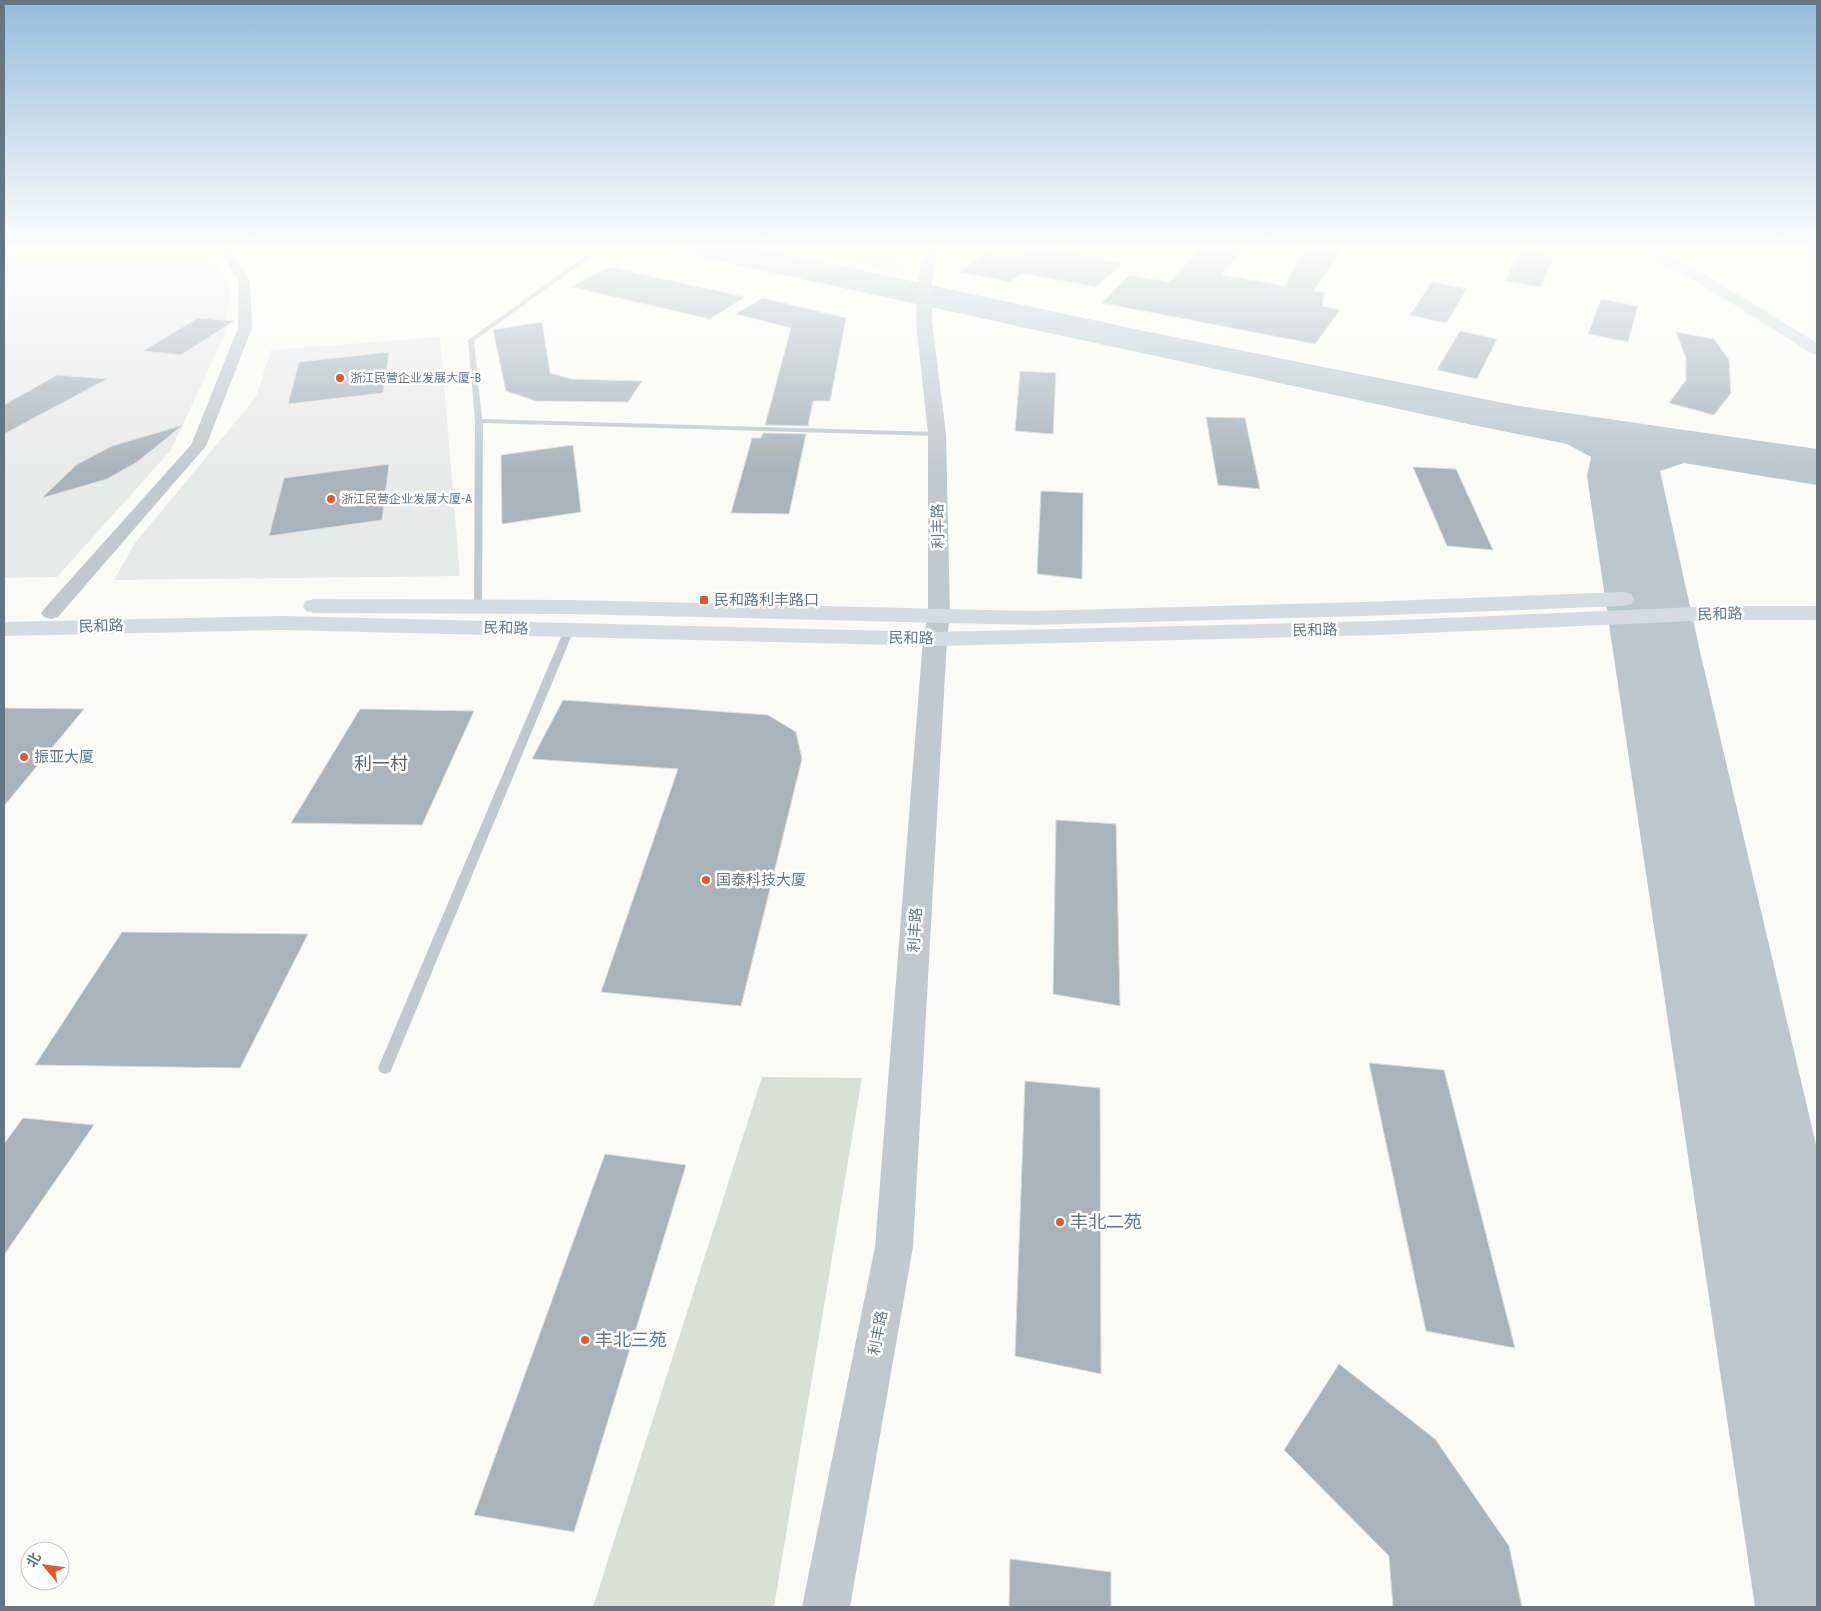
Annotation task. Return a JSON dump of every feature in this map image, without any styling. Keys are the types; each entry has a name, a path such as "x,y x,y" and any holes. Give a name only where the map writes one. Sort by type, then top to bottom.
{"main road":[{"path":"1774,323 1817,350"},
{"path":"1790,323 1817,339"},
{"name":"民和路","path":"4,614 363,605 477,606 937,628 1033,618 1690,597 1817,596"},
{"name":"民和路","path":"4,629 284,622 569,630 1378,628 1718,613 1817,613"}],"street":[{"path":"51,614 198,446 245,328 245,323"},
{"name":"利丰路","path":"826,1607 894,1247 937,628 937,434 924,323"}],"lane":[{"path":"477,606 479,421 472,340 495,323"},
{"path":"479,421 937,434"},
{"path":"384,1068 569,630"}],"shaded area":[{"path":"4,323 227,323 226,332 171,450 57,577 4,578"},
{"path":"1005,323 1108,323 1519,406 1817,449 1817,485 1684,463 1660,471 1701,656 1817,1149 1817,1607 1755,1607 1587,476 1591,457 1567,444"},
{"path":"440,337 460,576 114,580 135,543 256,397 271,350"},
{"path":"762,1077 862,1078 774,1607 593,1607"}],"building":[{"path":"189,323 231,323 181,355 143,351"},
{"path":"542,323 550,373 571,379 642,381 628,402 536,401 506,391 493,330"},
{"path":"772,323 845,323 830,401 813,401 808,426 765,425 791,328"},
{"path":"1207,323 1330,323 1315,344"},
{"path":"1592,323 1633,323 1628,342 1588,334"},
{"path":"1460,331 1497,339 1477,379 1437,370"},
{"path":"1676,332 1714,339 1729,360 1731,393 1714,415 1669,403 1686,380 1686,358"},
{"name":"浙江民营企业发展大厦-B","path":"389,352 383,393 288,404 299,362"},
{"path":"1020,371 1056,373 1053,434 1015,431"},
{"path":"57,375 107,379 4,434 4,405"},
{"path":"1206,417 1245,418 1260,489 1218,485"},
{"path":"183,425 137,462 107,479 42,498 76,465 112,446"},
{"path":"763,433 806,434 789,514 731,513 752,438 761,438"},
{"path":"573,445 581,512 502,524 501,455"},
{"name":"浙江民营企业发展大厦-A","path":"389,464 382,520 269,536 284,478"},
{"path":"1413,467 1456,469 1493,550 1447,546"},
{"path":"1041,491 1083,493 1082,579 1037,574"},
{"name":"国泰科技大厦","path":"563,700 768,715 796,732 802,759 741,1006 601,992 678,769 532,759"},
{"name":"振亚大厦","path":"4,708 84,709 4,806"},
{"path":"360,709 474,711 422,825 291,823"},
{"path":"1056,820 1116,824 1120,1006 1053,994"},
{"path":"122,932 308,934 240,1068 35,1065"},
{"path":"1369,1063 1444,1070 1515,1348 1426,1331"},
{"name":"丰北二苑","path":"1025,1081 1100,1088 1101,1374 1015,1356"},
{"path":"23,1118 94,1125 4,1255 4,1144"},
{"name":"丰北三苑","path":"605,1154 686,1165 574,1532 474,1515"},
{"path":"1339,1364 1435,1439 1509,1546 1522,1607 1393,1607 1389,1556 1284,1450"},
{"path":"1010,1559 1111,1572 1111,1607 1009,1607"}],"place":[{"name":"浙江民营企业发展大厦-B","path":"340,378"},
{"name":"浙江民营企业发展大厦-A","path":"331,499"},
{"name":"民和路利丰路口","path":"704,600"},
{"name":"振亚大厦","path":"24,757"},
{"name":"国泰科技大厦","path":"706,880"},
{"name":"丰北二苑","path":"1060,1222"},
{"name":"丰北三苑","path":"585,1340"}],"district":[{"name":"利一村","path":"381,764"}]}
